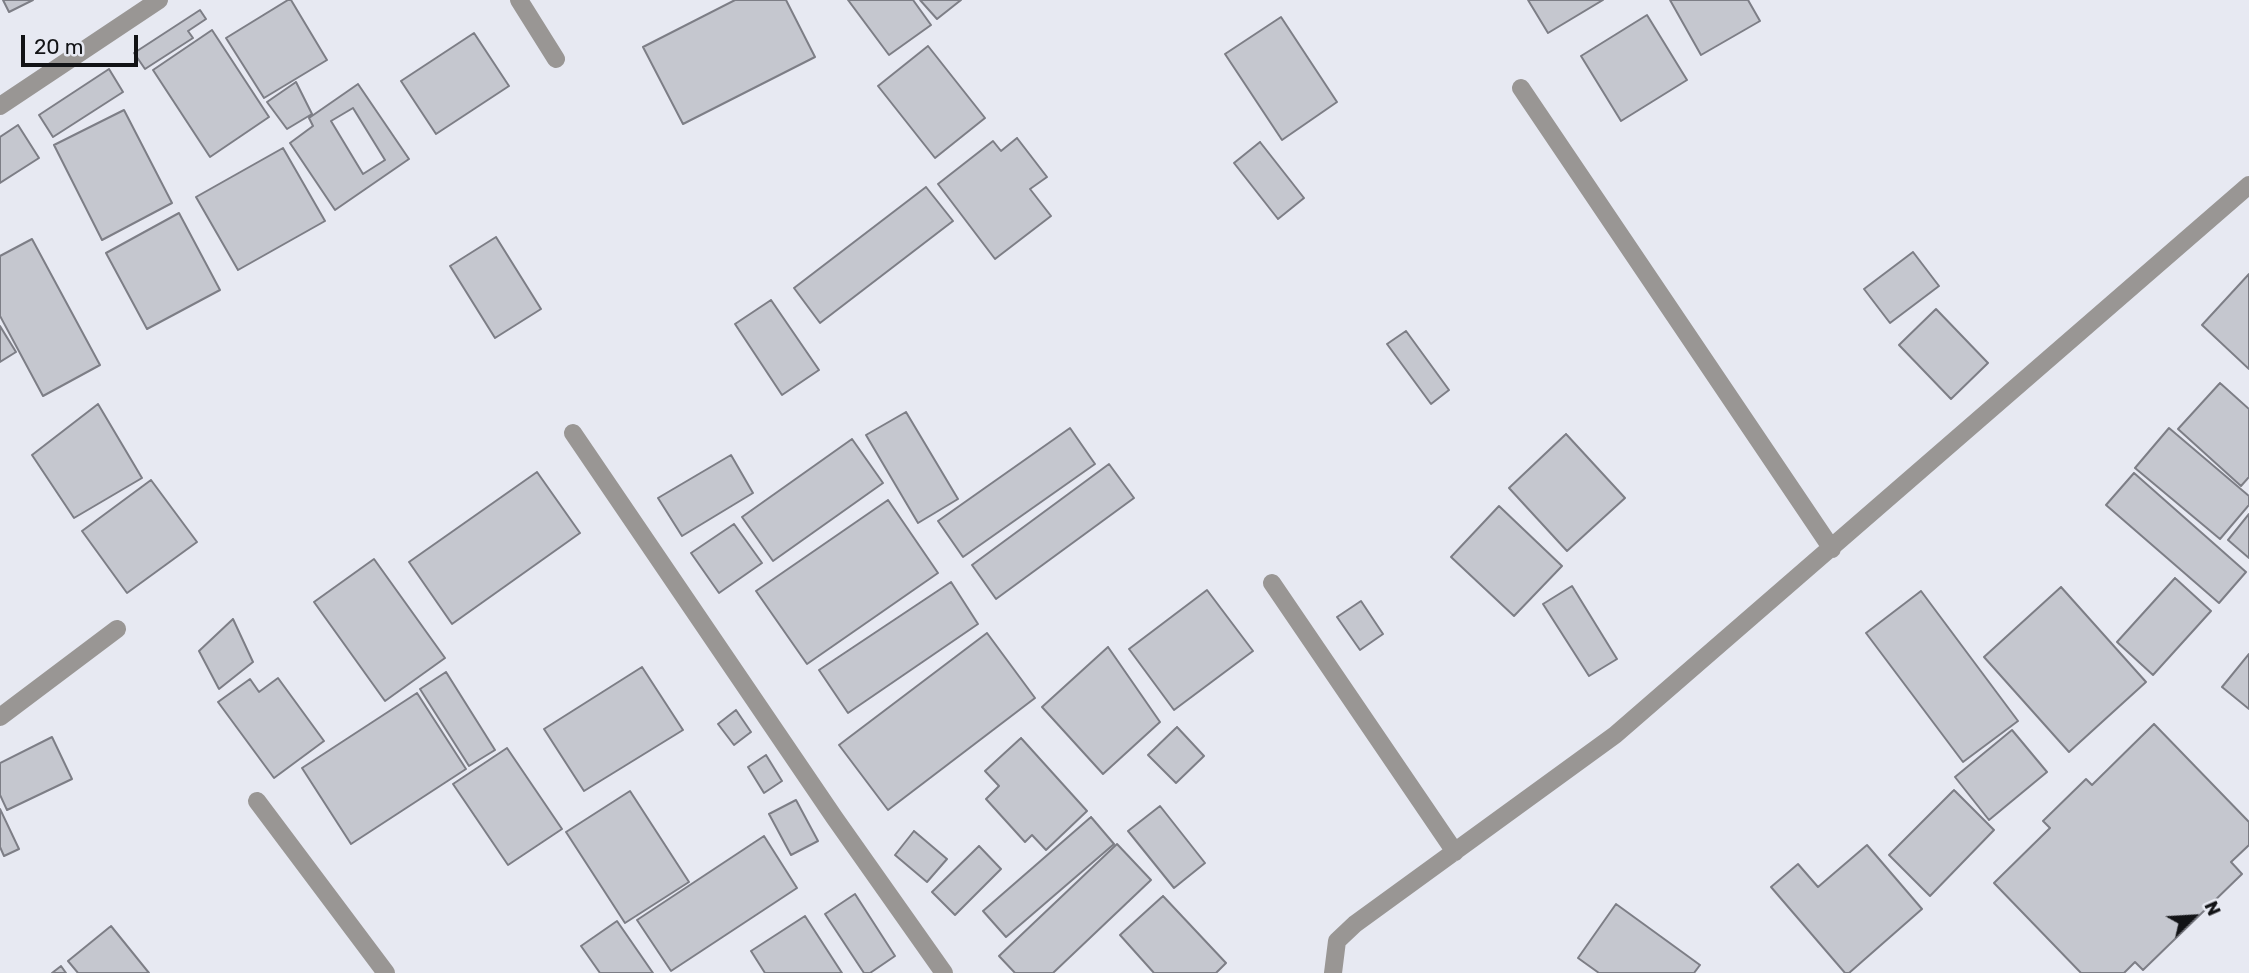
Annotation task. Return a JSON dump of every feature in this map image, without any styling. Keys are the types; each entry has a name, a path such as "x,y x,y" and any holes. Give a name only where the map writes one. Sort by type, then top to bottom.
{"street":[{"path":"0,106 159,0"},
{"path":"519,0 556,59"},
{"path":"1521,88 1832,549"},
{"path":"1333,973 1337,941 1355,924 1615,735 2249,185"},
{"path":"573,433 944,973"},
{"path":"1272,583 1455,852"},
{"path":"0,717 117,629"},
{"path":"257,801 386,973"}],"building":[{"path":"3,0 33,0 9,12"},
{"path":"291,0 327,60 264,98 226,38"},
{"path":"735,0 786,0 815,57 683,124 643,47"},
{"path":"848,0 913,0 931,25 889,55"},
{"path":"920,0 961,0 937,19"},
{"path":"1528,0 1603,0 1548,33"},
{"path":"1670,0 1748,0 1760,21 1701,55"},
{"path":"200,10 206,19 188,31 193,38 145,69 134,53"},
{"path":"1647,15 1687,80 1621,121 1581,56"},
{"path":"1281,17 1337,102 1282,140 1225,54"},
{"path":"212,30 269,117 210,157 153,70"},
{"path":"474,33 509,86 436,134 401,81"},
{"path":"928,46 985,118 935,158 878,86"},
{"path":"109,69 123,92 53,137 39,115"},
{"path":"296,82 312,114 287,129 267,102"},
{"path":"358,84 409,159 335,210 290,143 313,126 309,118","holes":["353,108 385,160 363,174 331,121"]},
{"path":"124,110 172,203 102,240 54,145"},
{"path":"18,125 39,158 0,183 0,137"},
{"path":"1017,138 1047,177 1030,189 1051,216 995,259 938,184 993,141 1001,151"},
{"path":"1260,142 1304,198 1278,219 1234,163"},
{"path":"283,148 325,221 238,270 196,197"},
{"path":"926,187 953,221 820,323 794,288"},
{"path":"179,213 220,290 147,329 106,253"},
{"path":"496,237 541,309 495,338 450,266"},
{"path":"32,239 100,365 43,396 0,316 0,256"},
{"path":"1913,252 1939,286 1890,323 1864,289"},
{"path":"2249,274 2249,369 2202,325"},
{"path":"771,300 819,370 782,395 735,324"},
{"path":"1936,309 1988,363 1951,399 1899,345"},
{"path":"0,326 16,352 0,362"},
{"path":"1406,331 1449,390 1431,404 1387,344"},
{"path":"2220,383 2249,409 2249,477 2241,486 2178,429"},
{"path":"98,404 142,478 74,518 32,455"},
{"path":"906,412 958,499 918,523 866,435"},
{"path":"1070,428 1095,464 963,557 938,521"},
{"path":"2169,428 2249,496 2249,505 2220,539 2135,468"},
{"path":"1566,434 1625,498 1567,551 1509,488"},
{"path":"852,439 883,483 773,561 742,517"},
{"path":"731,455 753,493 682,536 658,498"},
{"path":"1109,464 1134,498 996,599 972,565"},
{"path":"537,472 580,533 452,624 409,562"},
{"path":"2134,473 2246,572 2219,603 2106,505"},
{"path":"151,480 197,542 127,593 82,531"},
{"path":"888,500 938,573 807,664 756,591"},
{"path":"1499,506 1562,566 1514,616 1451,557"},
{"path":"2249,514 2249,558 2228,540"},
{"path":"734,524 762,563 719,593 691,553"},
{"path":"374,559 445,658 385,701 314,602"},
{"path":"2175,578 2211,611 2153,675 2117,642"},
{"path":"951,582 978,624 848,713 819,670"},
{"path":"1572,586 1617,659 1589,676 1543,604"},
{"path":"2061,587 2146,682 2069,752 1984,657"},
{"path":"1207,590 1253,651 1174,710 1129,649"},
{"path":"1921,591 2018,721 1963,762 1866,633"},
{"path":"1361,601 1383,634 1360,650 1337,617"},
{"path":"233,619 253,662 219,689 199,651"},
{"path":"987,633 1035,698 888,810 839,745"},
{"path":"1108,647 1160,722 1103,774 1042,707"},
{"path":"2249,654 2249,709 2222,687"},
{"path":"642,667 683,730 584,791 544,729"},
{"path":"446,672 495,750 469,766 420,689"},
{"path":"278,678 324,741 274,778 218,702 250,679 259,692"},
{"path":"417,693 466,769 351,844 302,768"},
{"path":"736,710 751,732 734,745 718,724"},
{"path":"2154,724 2249,822 2249,845 2231,862 2242,874 2143,970 2135,962 2124,973 2081,973 1994,883 2050,828 2043,821 2086,779 2092,785"},
{"path":"1177,727 1204,756 1176,783 1148,755"},
{"path":"2012,730 2047,772 1989,820 1955,777"},
{"path":"52,737 72,779 7,810 0,795 0,763"},
{"path":"1021,738 1087,811 1046,850 1032,835 1025,842 986,799 999,786 985,771"},
{"path":"507,748 562,829 508,865 453,784"},
{"path":"766,755 782,781 764,793 748,767"},
{"path":"1954,790 1994,830 1930,896 1889,855"},
{"path":"630,791 689,882 625,923 566,832"},
{"path":"796,800 818,841 791,855 769,814"},
{"path":"1160,806 1205,863 1174,888 1128,831"},
{"path":"0,809 19,849 4,856 0,847"},
{"path":"1091,817 1114,844 1006,937 983,911"},
{"path":"914,831 947,859 927,882 895,855"},
{"path":"764,836 797,888 671,971 637,920"},
{"path":"1117,844 1151,880 1053,973 1015,973 999,956"},
{"path":"1867,845 1922,909 1849,973 1845,973 1771,887 1798,864 1818,887"},
{"path":"979,846 1001,869 955,915 932,892"},
{"path":"855,894 895,956 870,973 864,973 825,914"},
{"path":"1163,896 1226,963 1216,973 1154,973 1120,935"},
{"path":"1616,904 1700,965 1694,973 1599,973 1578,958"},
{"path":"805,916 842,973 765,973 751,951"},
{"path":"617,921 653,973 600,973 581,946"},
{"path":"111,926 149,973 78,973 68,961"},
{"path":"61,966 66,973 52,973"}]}
